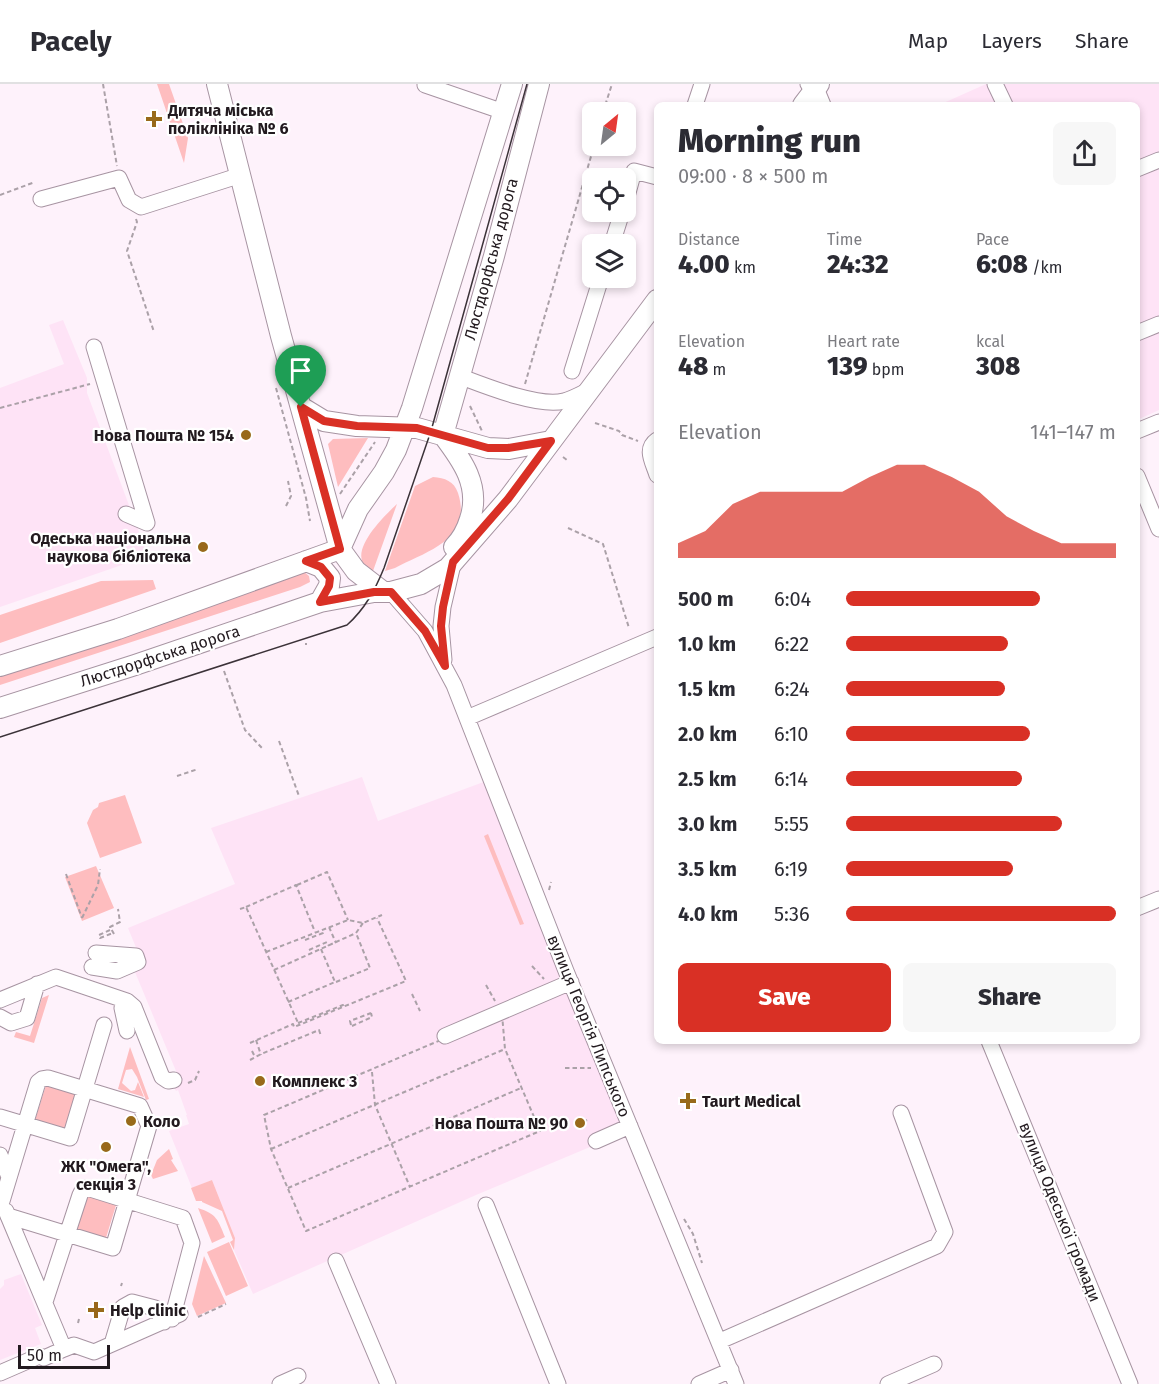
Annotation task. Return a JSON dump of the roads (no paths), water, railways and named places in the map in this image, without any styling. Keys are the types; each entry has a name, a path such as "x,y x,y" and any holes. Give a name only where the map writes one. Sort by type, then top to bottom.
{"main road":[{"path":"217,84 340,549 356,571 381,589 425,570 458,543 473,511 475,495 470,476 460,457 434,432"},
{"name":"Люстдорфська дорога","path":"340,549 358,509 384,472 396,450 412,408 513,84"},
{"name":"Люстдорфська дорога","path":"434,432 459,376 494,256 539,84"},
{"path":"806,102 816,90"},
{"name":"Люстдорфська дорога","path":"0,708 320,602 381,589 421,584 448,568 496,513 654,304"},
{"path":"301,407 324,421 343,425 434,432 488,448 508,448 551,441"},
{"path":"313,451 343,425"},
{"path":"0,666 118,629 340,549"},
{"path":"306,561 321,567 330,578 329,586 320,602"}],"street":[{"path":"696,102 702,84"},
{"path":"995,84 1004,102"},
{"path":"425,85 504,112"},
{"path":"1140,168 1159,160"},
{"path":"636,172 654,176"},
{"path":"41,199 119,178 129,200 141,207 240,175"},
{"path":"572,371 598,288"},
{"path":"1140,332 1159,324"},
{"path":"94,346 147,523 126,514"},
{"path":"459,376 498,390 553,403 589,390"},
{"path":"1140,430 1159,422"},
{"path":"654,443 649,451 654,466"},
{"path":"1140,483 1159,529"},
{"name":"вулиця Георгія Липського","path":"445,666 441,626 443,607 458,543"},
{"name":"вулиця Георгія Липського","path":"381,589 425,631 445,666 571,982 734,1377"},
{"path":"467,718 654,638"},
{"path":"1140,907 1159,899"},
{"path":"86,987 94,954"},
{"path":"0,1000 56,977 86,987 119,1017"},
{"path":"445,1036 571,982"},
{"path":"0,1017 11,1023 27,1018 37,984"},
{"path":"0,1117 70,1138 85,1089 119,1017 134,1007 162,1077 168,1081 179,1082"},
{"name":"вулиця Одеської громади","path":"990,1044 1130,1384"},
{"path":"8,1216 113,1248 149,1126 140,1106 48,1078 38,1082 1,1199 8,1216 45,1302"},
{"path":"720,1341 937,1246 942,1240 945,1232 901,1113"},
{"path":"596,1141 630,1126"},
{"path":"0,1155 9,1177"},
{"path":"0,1381 42,1363 46,1353 45,1302 80,1195 84,1189 183,1218 192,1243 168,1320"},
{"path":"486,1205 558,1384"},
{"path":"336,1261 388,1384"},
{"path":"112,1344 123,1307 132,1302 155,1308 168,1320"},
{"path":"0,1373 46,1353 74,1346 94,1352 180,1314 185,1302"},
{"path":"888,1384 934,1364"},
{"path":"280,1384 298,1376"},
{"path":"699,1384 734,1377"}],"tram line":[{"path":"0,737 347,625 364,606 384,568 431,431 527,84"}],"place":[{"name":"Дитяча міська поліклініка № 6","path":"154,119"},
{"name":"Нова Пошта № 154","path":"246,435"},
{"name":"Одеська національна наукова бібліотека","path":"203,547"},
{"name":"Комплекс 3","path":"260,1081"},
{"name":"Taurt Medical","path":"688,1101"},
{"name":"Коло","path":"131,1121"},
{"name":"Нова Пошта № 90","path":"580,1123"},
{"name":"ЖК \"Омега\", секція 3","path":"106,1147"},
{"name":"Help clinic","path":"96,1310"}]}
